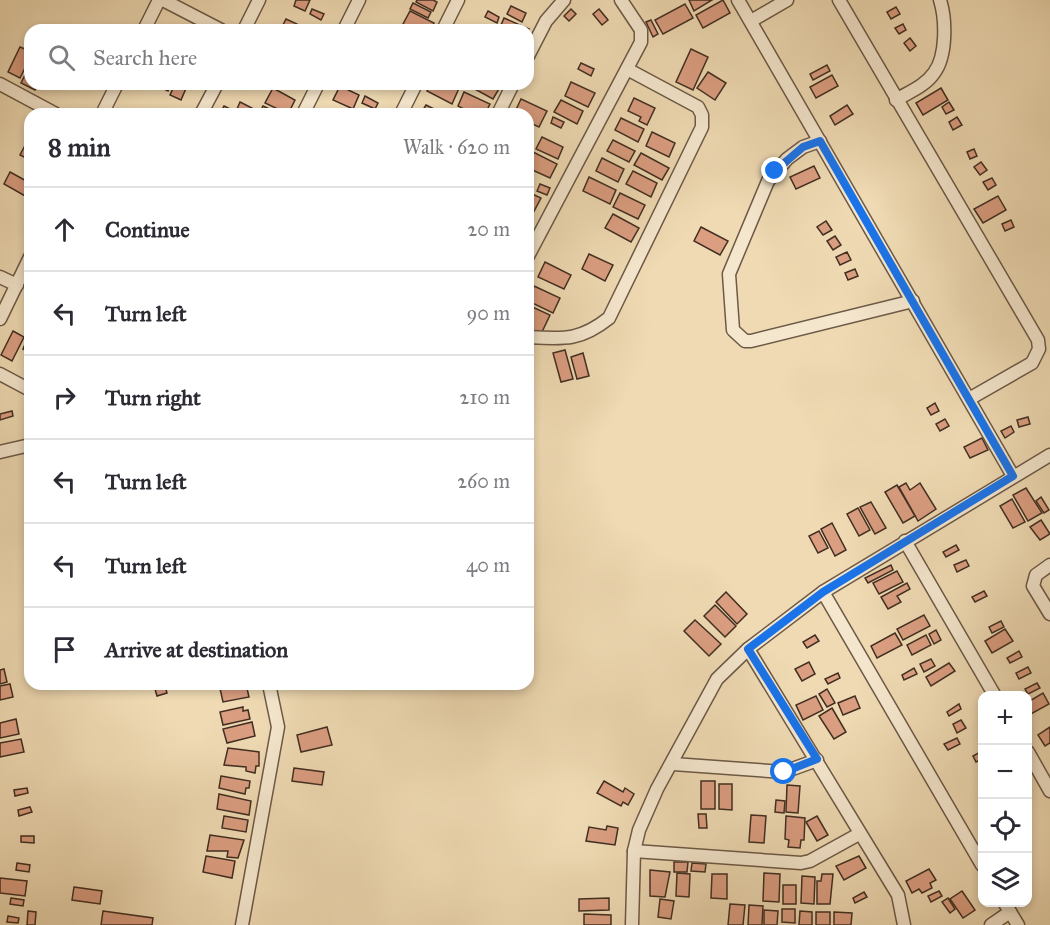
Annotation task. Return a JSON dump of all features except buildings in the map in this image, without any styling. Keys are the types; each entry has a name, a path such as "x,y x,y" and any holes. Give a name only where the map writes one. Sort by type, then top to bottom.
{"street":[{"path":"147,24 159,0"},
{"path":"163,0 209,24"},
{"path":"247,24 259,0"},
{"path":"347,24 359,0"},
{"path":"446,24 458,0"},
{"path":"534,44 546,21 564,0"},
{"path":"534,245 640,42 641,30 621,0"},
{"path":"738,0 1013,476"},
{"path":"751,21 787,0"},
{"path":"839,0 1038,340 1039,349 1032,363 969,399"},
{"path":"896,100 922,85 937,67 943,38 940,0"},
{"path":"534,337 573,338 589,334 609,318 702,127 702,115 698,107 627,69"},
{"path":"1,88 43,108"},
{"path":"105,108 114,90"},
{"path":"204,108 214,90"},
{"path":"306,108 315,90"},
{"path":"404,108 413,90"},
{"path":"501,108 510,90"},
{"path":"820,141 803,147 787,159 768,181 729,274 733,330 745,341 751,341 913,301"},
{"path":"0,320 24,272"},
{"path":"0,277 17,285"},
{"path":"0,374 24,387"},
{"path":"0,452 24,446"},
{"path":"632,925 634,851 647,809 717,679 748,649 823,592 1050,455"},
{"path":"905,541 992,691"},
{"path":"1050,565 1036,574 1033,586 1050,614"},
{"path":"823,592 978,858"},
{"path":"748,649 817,759 898,896 904,925"},
{"path":"242,925 278,728 269,690"},
{"path":"673,764 784,772 817,759"},
{"path":"1032,759 1050,791"},
{"path":"634,851 801,863 810,861 860,834"},
{"path":"991,925 1007,907 1018,925"}],"route":[{"path":"775,171 803,147 820,141 1013,476 823,592 748,649 817,759 795,770 784,772"}]}
